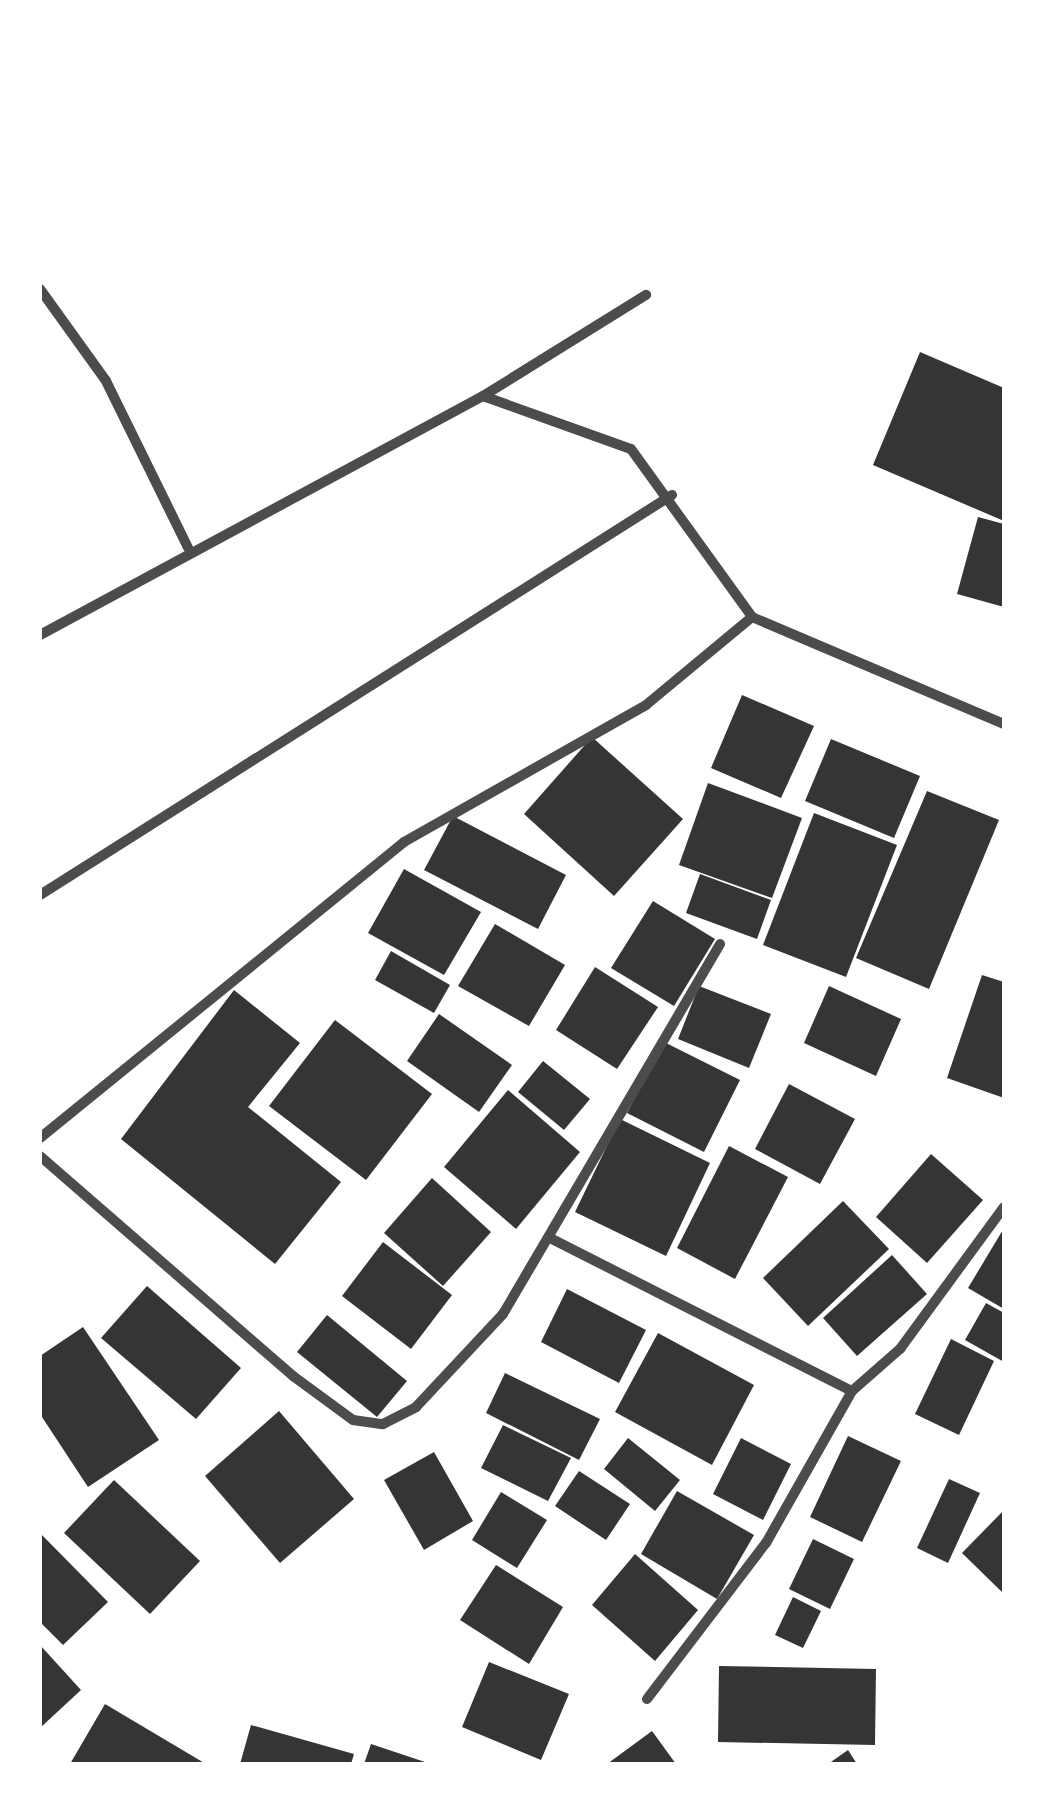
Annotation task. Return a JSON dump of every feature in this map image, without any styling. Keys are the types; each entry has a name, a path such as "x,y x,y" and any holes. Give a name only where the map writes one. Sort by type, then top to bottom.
{"street":[{"path":"40,288 106,381 188,548"},
{"path":"40,635 188,548 483,396 646,295"},
{"path":"483,396 631,449 672,495 752,617 1004,724"},
{"path":"40,895 672,495"},
{"path":"40,1138 404,842 646,705 752,617"},
{"path":"40,1156 293,1376 370,1425 416,1407 464,1360 552,1239 614,1116 720,944"},
{"path":"647,1699 766,1543 852,1391 900,1349 1004,1207"},
{"path":"552,1239 852,1391"}],"building":[{"path":"920,352 1004,388 1004,521 873,465"},
{"path":"978,517 1004,524 1004,607 957,594"},
{"path":"742,695 814,726 781,798 711,768"},
{"path":"592,737 683,819 614,896 524,814"},
{"path":"831,739 920,776 894,838 805,801"},
{"path":"708,783 802,818 772,898 679,865"},
{"path":"927,791 999,820 929,989 856,958"},
{"path":"814,813 897,845 846,977 763,945"},
{"path":"453,816 566,875 538,929 424,870"},
{"path":"404,869 481,912 444,975 368,933"},
{"path":"700,874 771,900 757,939 686,913"},
{"path":"653,901 715,939 674,1006 611,968"},
{"path":"495,924 565,965 529,1026 458,986"},
{"path":"391,951 450,985 434,1013 375,980"},
{"path":"595,967 658,1007 617,1069 556,1030"},
{"path":"982,975 1004,982 1004,1098 947,1078"},
{"path":"699,986 771,1014 749,1068 678,1039"},
{"path":"829,986 901,1019 876,1076 804,1043"},
{"path":"234,990 300,1043 248,1107 341,1182 275,1264 121,1139"},
{"path":"439,1014 512,1065 479,1112 407,1061"},
{"path":"335,1020 432,1094 366,1180 269,1106"},
{"path":"664,1042 740,1080 704,1152 627,1113"},
{"path":"543,1061 590,1099 564,1130 518,1092"},
{"path":"789,1084 855,1119 820,1184 755,1149"},
{"path":"508,1090 580,1152 516,1229 444,1167"},
{"path":"620,1119 710,1163 666,1256 575,1212"},
{"path":"729,1146 788,1177 735,1279 677,1248"},
{"path":"931,1154 983,1200 927,1263 876,1217"},
{"path":"432,1178 491,1232 443,1286 384,1233"},
{"path":"843,1201 889,1249 808,1326 763,1278"},
{"path":"1004,1228 1004,1309 968,1288"},
{"path":"383,1242 452,1295 411,1349 342,1296"},
{"path":"892,1255 927,1294 857,1356 823,1318"},
{"path":"147,1286 241,1368 196,1419 101,1338"},
{"path":"567,1289 646,1330 619,1383 541,1342"},
{"path":"986,1303 1004,1313 1004,1362 965,1340"},
{"path":"327,1315 407,1381 377,1417 297,1352"},
{"path":"83,1327 159,1440 88,1487 40,1414 40,1356"},
{"path":"658,1333 754,1385 712,1465 615,1412"},
{"path":"951,1339 994,1361 959,1435 915,1414"},
{"path":"505,1373 600,1419 579,1460 486,1413"},
{"path":"279,1411 354,1499 280,1563 205,1476"},
{"path":"503,1425 571,1458 548,1501 481,1468"},
{"path":"848,1436 901,1461 862,1542 810,1517"},
{"path":"628,1438 680,1480 655,1511 604,1469"},
{"path":"741,1438 791,1464 763,1520 713,1494"},
{"path":"434,1452 473,1521 424,1550 384,1480"},
{"path":"579,1471 630,1504 606,1540 555,1506"},
{"path":"949,1479 980,1493 948,1563 917,1548"},
{"path":"114,1480 200,1561 150,1614 64,1533"},
{"path":"677,1491 754,1535 717,1599 641,1554"},
{"path":"501,1492 547,1520 517,1568 472,1540"},
{"path":"1004,1510 1004,1594 962,1553"},
{"path":"40,1533 108,1602 63,1645 40,1622"},
{"path":"813,1539 854,1559 830,1609 789,1589"},
{"path":"635,1554 698,1610 655,1661 592,1605"},
{"path":"496,1565 563,1607 529,1664 460,1620"},
{"path":"793,1597 821,1611 803,1648 775,1635"},
{"path":"40,1645 81,1690 40,1728"},
{"path":"489,1662 569,1694 541,1760 462,1727"},
{"path":"719,1666 876,1669 875,1745 718,1742"},
{"path":"105,1704 206,1764 70,1764"},
{"path":"251,1725 354,1754 351,1764 240,1764"},
{"path":"652,1731 676,1764 607,1764"},
{"path":"371,1744 428,1763 364,1764"},
{"path":"848,1750 857,1764 828,1764"}]}
